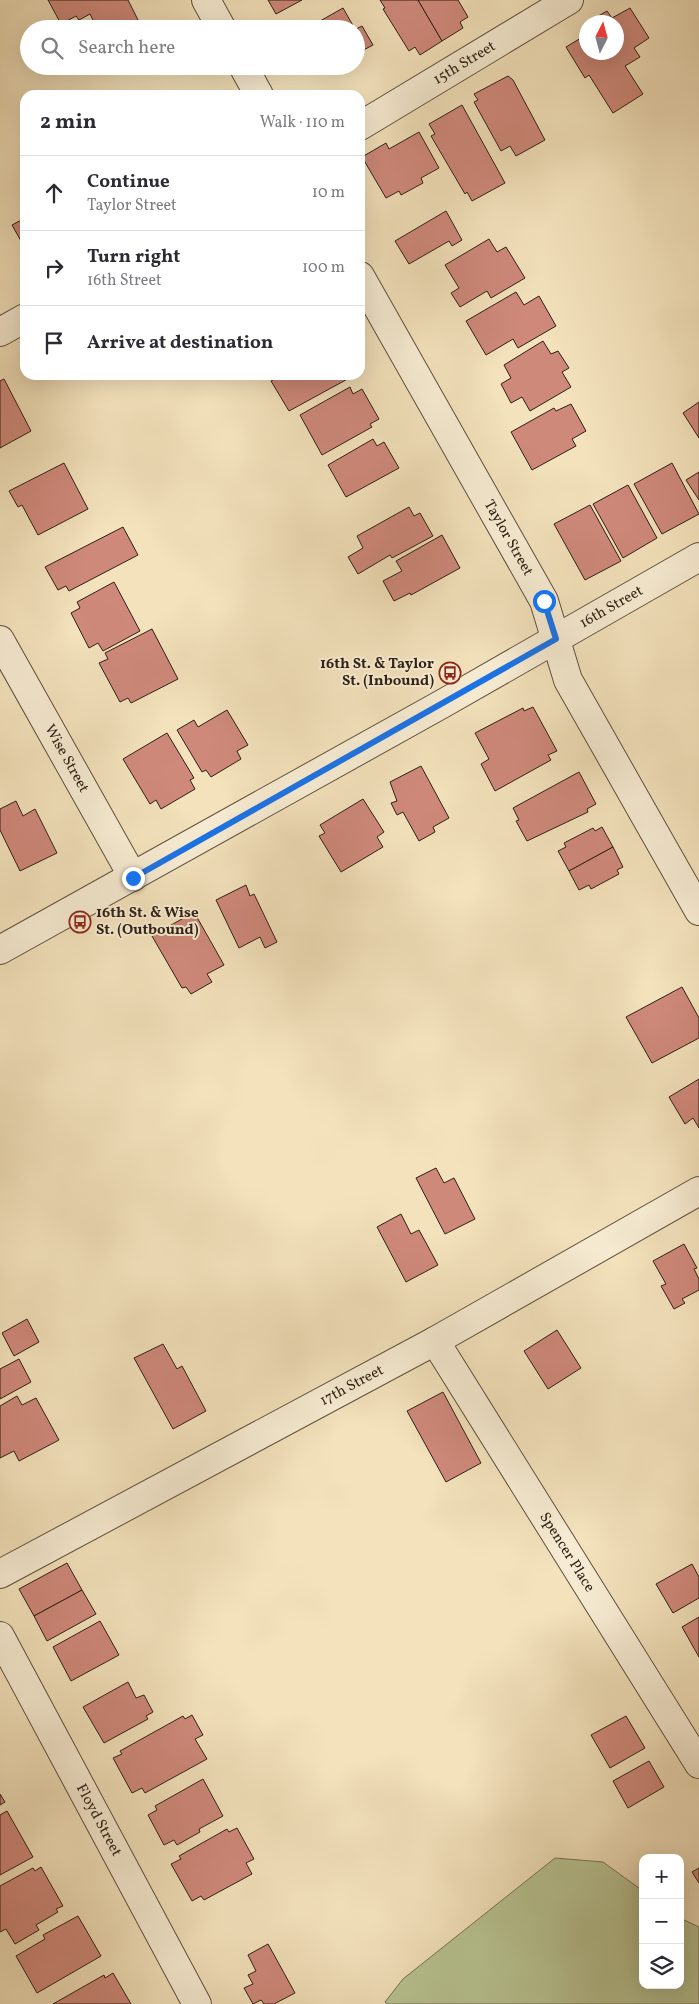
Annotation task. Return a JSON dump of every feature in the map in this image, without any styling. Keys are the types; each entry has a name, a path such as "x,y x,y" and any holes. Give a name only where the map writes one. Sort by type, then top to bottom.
{"street":[{"path":"206,0 217,20"},
{"name":"15th Street","path":"365,123 570,0"},
{"path":"248,75 255,90"},
{"name":"Taylor Street","path":"365,285 544,601 568,680 699,911"},
{"path":"0,332 20,321"},
{"name":"16th Street","path":"0,950 133,878 699,557"},
{"name":"Wise Street","path":"0,640 133,878"},
{"name":"17th Street","path":"0,1574 434,1341 699,1191"},
{"name":"Spencer Place","path":"434,1341 699,1764"},
{"name":"Floyd Street","path":"0,1636 197,2004"}],"green space":[{"path":"555,1858 603,1862 639,1888 639,1989 684,1989 684,1920 699,1927 699,2004 387,2004 385,2002 403,1979"}],"building":[{"path":"48,0 128,0 138,20 93,20 90,14 79,20 76,16 68,20 59,20"},
{"path":"268,0 302,0 276,14"},
{"path":"380,0 418,0 442,41 420,55 415,47 409,51 383,9 385,8"},
{"path":"418,0 458,0 468,17 460,22 463,28 442,41"},
{"path":"343,8 350,20 322,20"},
{"path":"630,8 649,38 634,48 640,57 625,66 643,94 613,113 589,75 585,78 566,47 579,39 579,60 624,60 624,15 617,15"},
{"path":"607,11 610,15 600,15"},
{"path":"365,31 373,45 365,49"},
{"path":"508,76 513,80 545,140 516,156 510,146 501,151 474,102 478,100 474,94"},
{"path":"462,105 505,183 472,201 467,192 465,194 431,136 435,134 429,124"},
{"path":"419,132 439,168 421,178 423,183 401,195 399,191 386,198 365,162 365,155 386,143 389,149"},
{"path":"446,211 462,240 452,246 449,241 409,264 395,241"},
{"path":"20,221 20,239 12,225"},
{"path":"489,239 497,252 506,247 525,278 491,298 487,291 460,307 451,293 459,288 445,265"},
{"path":"516,292 524,305 539,296 556,326 518,348 513,339 486,355 466,321"},
{"path":"543,341 551,354 558,351 569,368 562,372 571,387 530,411 522,397 511,403 501,384 511,378 504,365"},
{"path":"4,379 31,431 0,448 0,381"},
{"path":"273,380 346,380 289,411 271,381"},
{"path":"350,387 353,394 362,389 379,419 370,424 372,427 322,455 300,415"},
{"path":"699,402 699,438 683,413"},
{"path":"571,404 586,431 572,439 576,446 532,470 511,432 554,408 556,411"},
{"path":"373,439 377,446 384,442 399,468 346,497 328,465"},
{"path":"64,463 88,509 38,535 22,505 18,507 9,491"},
{"path":"672,463 699,514 662,534 634,484"},
{"path":"699,472 699,500 686,480"},
{"path":"628,485 657,538 623,558 593,504"},
{"path":"590,505 621,561 585,580 554,524"},
{"path":"409,507 414,516 420,513 433,536 392,558 390,555 358,574 348,557 363,548 357,536"},
{"path":"123,527 138,555 69,591 66,586 58,590 45,567"},
{"path":"442,535 460,568 411,595 410,593 394,601 383,581 402,571 396,561"},
{"path":"114,582 140,631 103,651 98,643 89,648 71,613 80,608 77,602"},
{"path":"152,629 178,679 131,703 128,698 120,702 99,663 108,659 105,653"},
{"path":"533,707 557,751 548,755 551,760 495,791 481,764 489,759 475,733 523,708 524,711"},
{"path":"227,710 248,745 237,751 241,759 211,777 206,770 202,772 177,730 194,720 198,727"},
{"path":"167,733 194,778 190,780 195,789 161,809 156,800 150,804 123,759"},
{"path":"421,766 449,818 433,827 435,832 419,841 403,812 397,815 391,803 397,801 390,782"},
{"path":"579,772 596,804 587,809 588,812 527,841 516,821 519,820 513,808"},
{"path":"363,799 384,832 377,837 383,847 341,872 319,836 325,833 320,825"},
{"path":"16,801 23,816 35,809 57,853 20,871 0,830 0,809"},
{"path":"602,827 613,847 569,871 558,851 566,847 564,843 593,828 595,831"},
{"path":"613,847 623,867 617,870 619,874 591,889 589,885 579,890 569,871"},
{"path":"246,885 250,896 254,894 277,942 265,948 260,937 239,948 216,900"},
{"path":"194,912 224,965 207,974 212,982 191,994 186,987 182,988 152,936"},
{"path":"682,987 699,1018 699,1038 652,1063 626,1017"},
{"path":"699,1079 699,1128 693,1118 685,1124 669,1097"},
{"path":"436,1168 444,1183 454,1178 475,1219 445,1234 416,1178"},
{"path":"401,1214 411,1234 419,1230 438,1265 406,1282 377,1227"},
{"path":"684,1244 697,1268 694,1269 699,1279 699,1290 682,1299 685,1303 674,1309 661,1286 666,1284 653,1261"},
{"path":"27,1319 39,1342 14,1356 2,1333"},
{"path":"557,1330 581,1368 548,1389 524,1351"},
{"path":"163,1344 177,1369 182,1366 206,1411 173,1429 134,1358"},
{"path":"19,1359 31,1382 0,1399 0,1369"},
{"path":"443,1392 481,1463 446,1482 407,1411"},
{"path":"17,1396 22,1405 36,1398 59,1440 19,1461 14,1451 0,1458 0,1406"},
{"path":"67,1563 82,1590 34,1616 19,1589"},
{"path":"692,1564 699,1577 699,1598 673,1613 656,1584"},
{"path":"82,1590 96,1614 47,1641 34,1616"},
{"path":"699,1617 699,1657 682,1627"},
{"path":"100,1621 119,1655 71,1681 53,1647"},
{"path":"128,1682 136,1698 144,1695 153,1712 146,1716 148,1719 104,1743 83,1707"},
{"path":"192,1715 203,1735 195,1739 207,1759 145,1793 142,1788 132,1793 113,1758 122,1754 120,1751 183,1716 185,1719"},
{"path":"626,1716 645,1748 610,1768 591,1735"},
{"path":"649,1761 664,1787 628,1808 613,1781"},
{"path":"203,1779 223,1816 199,1829 200,1832 177,1845 174,1840 164,1845 148,1815 157,1810 155,1806"},
{"path":"0,1794 5,1802 0,1805"},
{"path":"7,1811 33,1857 0,1875 0,1815"},
{"path":"237,1828 254,1859 246,1863 252,1874 204,1900 201,1896 192,1901 171,1864 181,1859 179,1856 227,1829 229,1832"},
{"path":"41,1867 63,1906 56,1909 58,1912 36,1925 39,1930 15,1944 6,1929 0,1932 0,1886 33,1868 35,1871"},
{"path":"699,1868 699,1883 692,1872"},
{"path":"78,1916 101,1956 37,1993 16,1956 45,1939 43,1935"},
{"path":"268,1944 295,1993 274,2004 264,2004 261,2000 253,2004 244,1988 253,1984 248,1975 256,1971 248,1955"},
{"path":"113,1973 131,2004 53,2004 104,1975 105,1978"}],"place":[{"name":"16th St. & Taylor St. (Inbound)","path":"450,673"},
{"name":"16th St. & Wise St. (Outbound)","path":"80,922"}],"route":[{"path":"133,878 556,639 544,601"}]}
